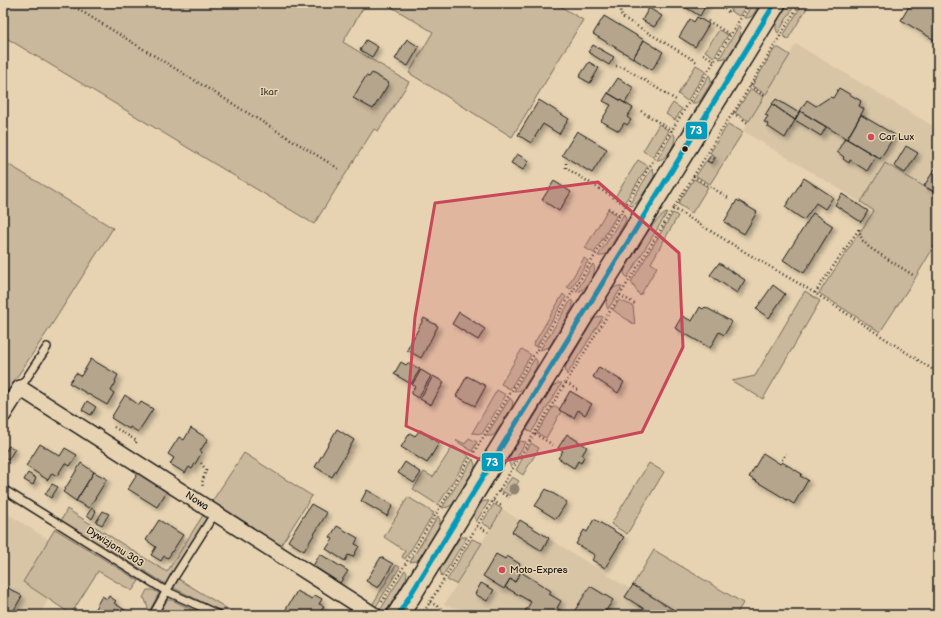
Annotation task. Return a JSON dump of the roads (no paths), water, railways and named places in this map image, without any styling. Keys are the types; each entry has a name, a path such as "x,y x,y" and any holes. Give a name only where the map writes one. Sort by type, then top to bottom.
{"street":[{"path":"384,611 775,3"},
{"path":"3,415 20,388"},
{"name":"Nowa","path":"20,388 216,513 384,611"}],"lane":[{"path":"20,388 47,347"},
{"name":"Dywizjonu 303","path":"3,489 166,591 219,615"},
{"path":"153,615 166,591 216,513"}],"place":[{"name":"Car Lux","path":"871,137"},
{"name":"Moto-Expres","path":"502,570"}],"park label":[{"name":"Ikar","path":"269,92"}]}
